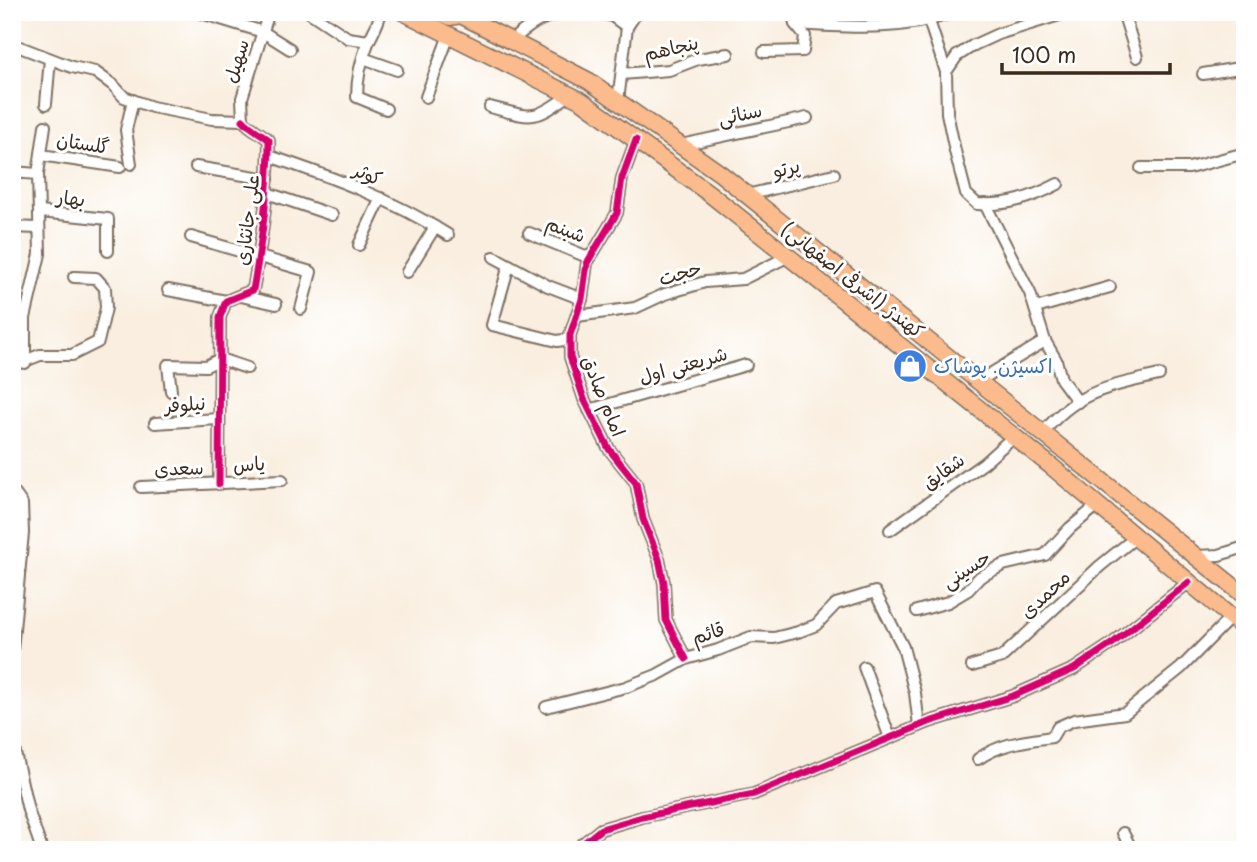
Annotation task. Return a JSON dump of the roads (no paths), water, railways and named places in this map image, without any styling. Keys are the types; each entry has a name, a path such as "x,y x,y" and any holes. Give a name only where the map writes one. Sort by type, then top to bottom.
{"main road":[{"name":"کهندژ (اشرفی اصفهانی)","path":"403,12 582,101 710,194 1014,436 1245,629"},
{"name":"کهندژ (اشرفی اصفهانی)","path":"439,12 451,17 458,14 589,81 681,145 747,195 1245,596"},
{"path":"920,361 933,347"}],"street":[{"path":"198,12 262,33 290,49"},
{"name":"سهیل","path":"243,120 242,98 269,12"},
{"path":"309,12 348,37 369,41"},
{"path":"381,12 378,26 369,41 357,76 357,97 386,109"},
{"path":"511,41 529,25 550,14 569,12"},
{"path":"597,12 612,16 627,27"},
{"path":"618,101 627,27 637,12"},
{"path":"764,52 803,51 805,36 795,24 793,12"},
{"path":"795,24 874,28 954,12"},
{"path":"946,72 957,56 974,45 998,34 1069,12"},
{"path":"1123,12 1137,57"},
{"path":"928,17 946,72 947,113 966,194 977,204 996,205 1021,201 1058,184"},
{"path":"426,97 449,35"},
{"path":"12,44 72,67 95,72 124,97 152,107 212,119 243,120"},
{"name":"پنجاهم","path":"622,74 669,70 698,59 728,54"},
{"path":"363,58 397,70"},
{"path":"46,104 50,59"},
{"path":"1203,74 1245,67"},
{"path":"490,107 526,117 545,114 569,95"},
{"name":"گلستان","path":"41,155 126,165 126,130 133,100"},
{"name":"سنائی","path":"681,145 807,118"},
{"name":"علی جانثاری","path":"241,296 253,290 264,230 269,156 269,140 243,120"},
{"path":"25,362 25,318 40,254 38,174 45,126"},
{"name":"امام صادق","path":"636,141 622,178 617,213 590,258 570,339 570,358 589,410 609,449 636,483 643,520 659,559 664,583 666,620 685,659"},
{"path":"1141,168 1189,168 1245,153"},
{"name":"کوثر","path":"269,156 363,189 448,235"},
{"path":"197,167 268,179"},
{"path":"12,172 38,174"},
{"name":"پرتو","path":"747,195 834,174"},
{"path":"267,193 332,215"},
{"path":"359,245 381,198"},
{"path":"985,204 1036,308 1045,341 1056,359 1062,379 1078,402"},
{"name":"بهار","path":"40,212 108,219 108,251"},
{"path":"407,272 435,227"},
{"path":"12,228 38,228"},
{"name":"شبنم","path":"529,233 590,258"},
{"path":"191,237 311,272 301,309"},
{"name":"حجت","path":"577,316 635,307 705,282 743,279 789,256"},
{"path":"494,257 548,286 582,299"},
{"path":"509,265 492,325 558,341 570,339"},
{"path":"12,366 40,355 72,355 98,342 106,308 105,288 96,278 74,276"},
{"path":"1036,308 1110,287"},
{"path":"168,290 226,301 241,296 276,304"},
{"path":"219,484 220,317 226,301"},
{"path":"977,382 1045,341"},
{"path":"171,391 168,365 206,366 220,359 247,368"},
{"name":"شریعتی اول","path":"589,410 746,365"},
{"path":"1042,435 1057,416 1090,393 1159,375"},
{"name":"نیلوفر","path":"155,423 218,419"},
{"name":"شقایق","path":"890,530 984,463 1014,436"},
{"name":"یاس","path":"219,484 282,480"},
{"name":"سعدی","path":"141,487 219,484"},
{"path":"12,489 22,504 12,650"},
{"name":"حسینی","path":"917,611 948,603 968,590 980,577 1003,565 1045,555 1070,528 1098,505"},
{"name":"محمدی","path":"972,666 1002,657 1100,566 1136,537"},
{"path":"1195,556 1219,555 1245,547"},
{"path":"575,850 601,829 642,817 754,794 919,726 1013,696 1074,669 1113,643 1189,582"},
{"name":"قائم","path":"546,707 626,687 657,675 685,659 751,637 774,638 798,632 816,625 836,604 875,592 902,647 915,694 919,726"},
{"path":"978,758 1012,743 1052,737 1059,727 1074,720 1125,713 1181,668 1231,617"},
{"path":"864,667 890,738"},
{"path":"12,740 17,788 42,850"},
{"path":"1123,833 1132,850"}],"place":[{"name":"اکسیژن. پوشاک","path":"910,366"}]}
